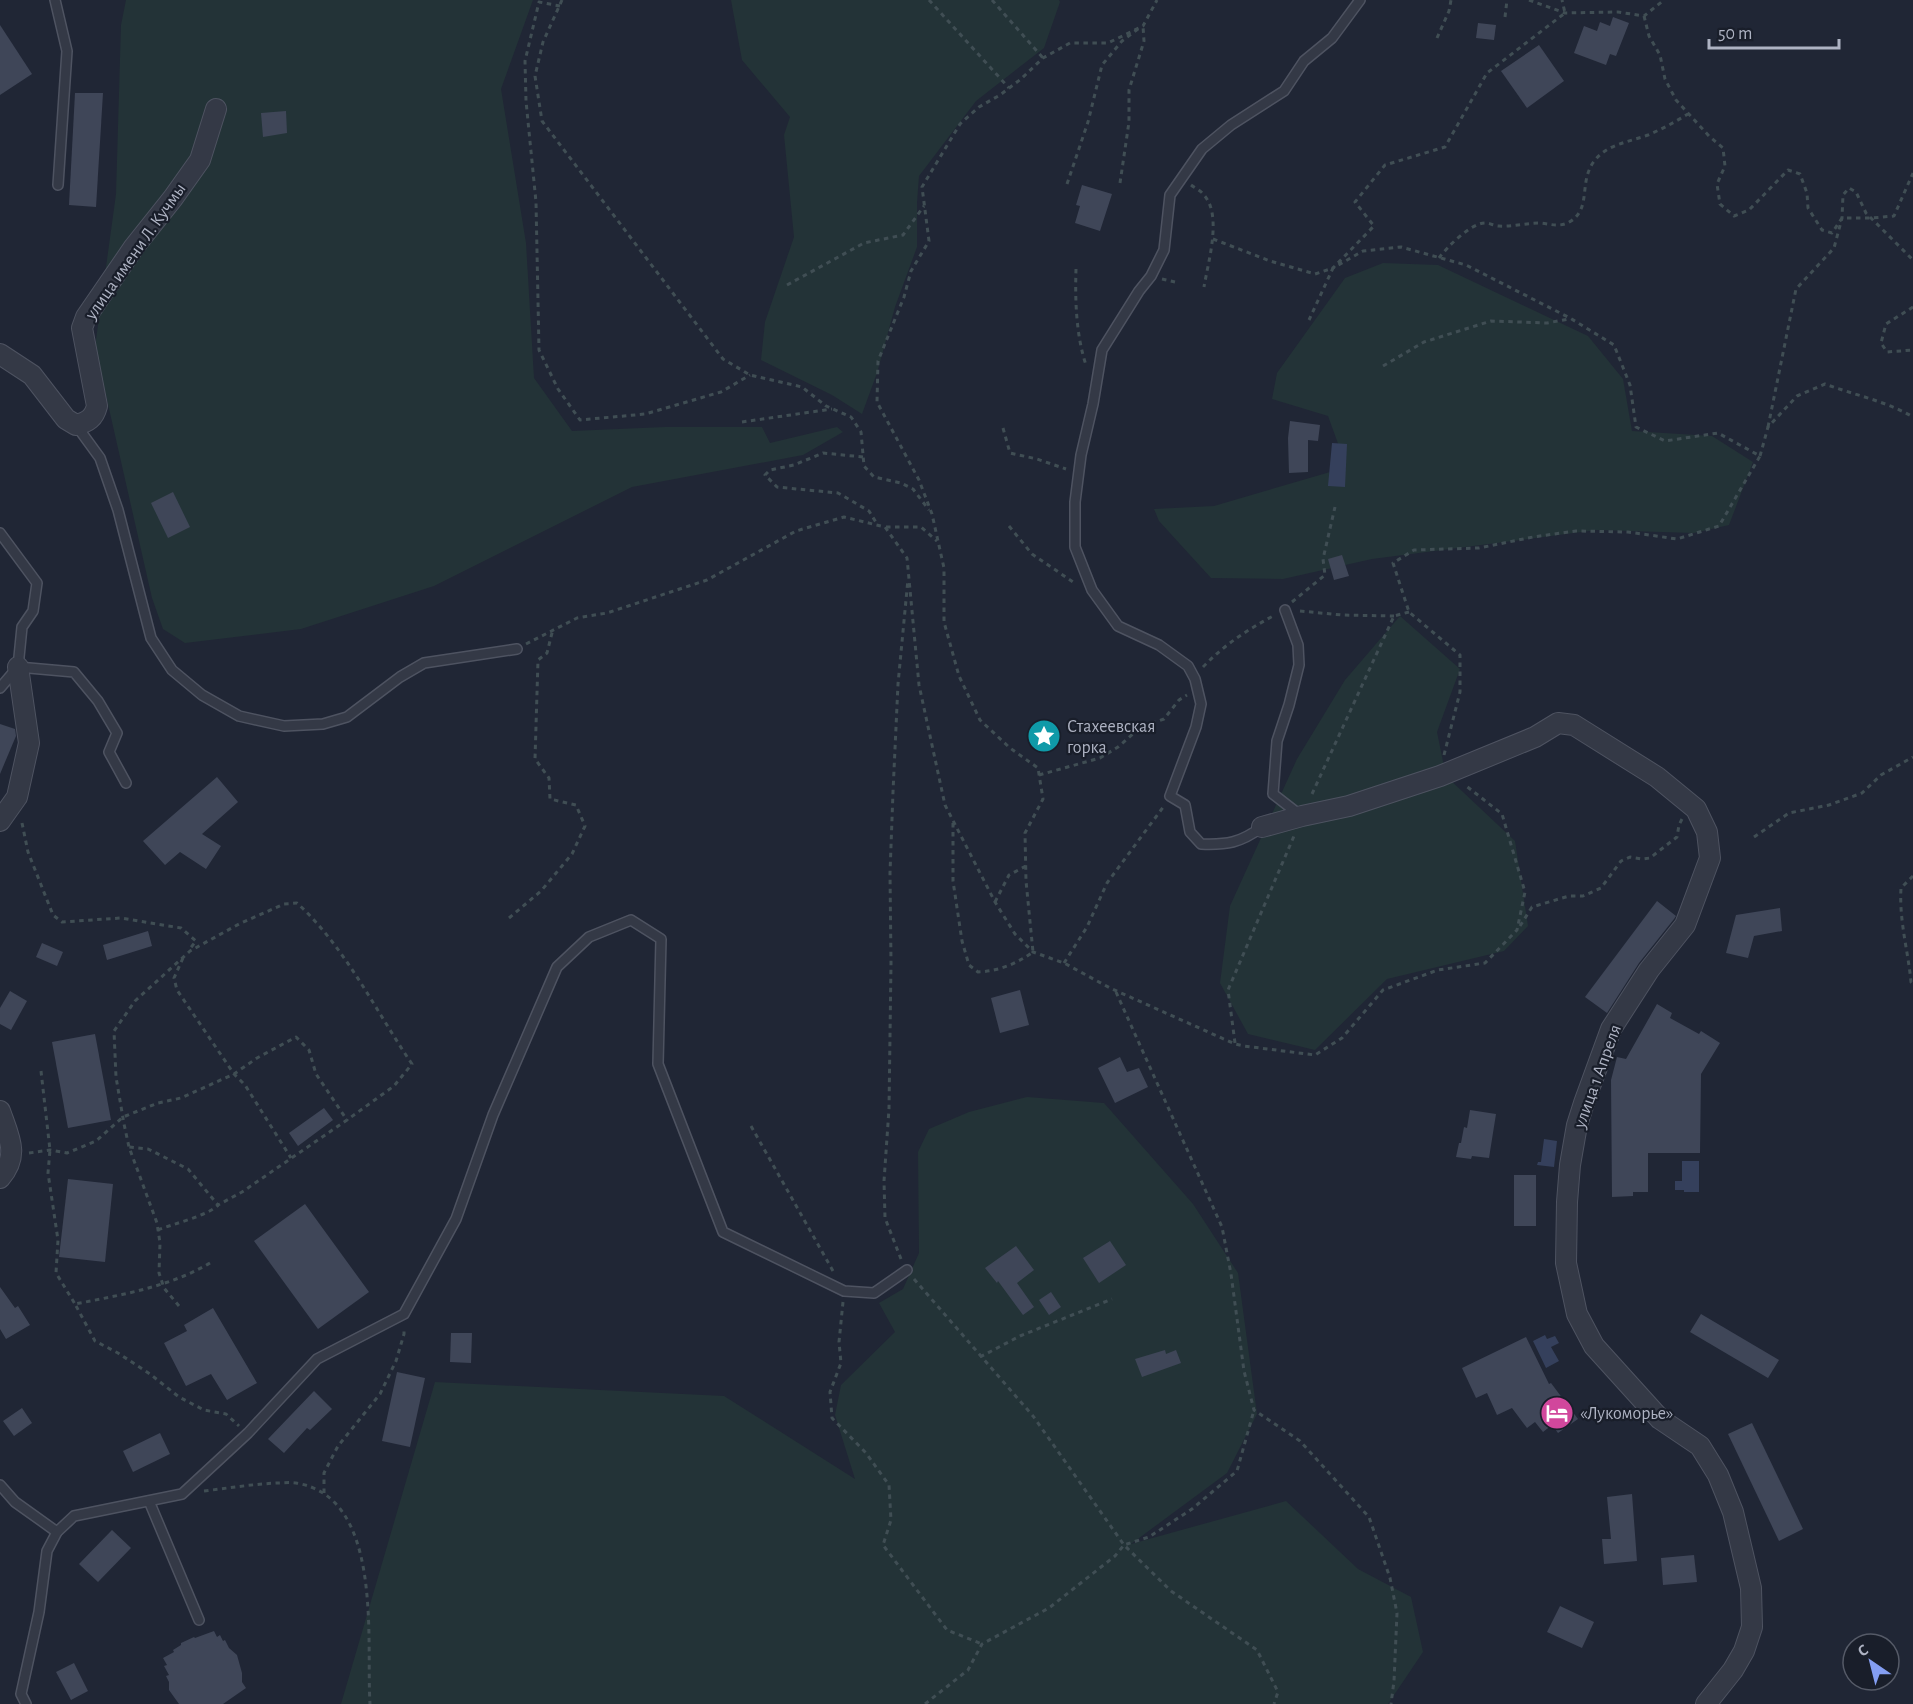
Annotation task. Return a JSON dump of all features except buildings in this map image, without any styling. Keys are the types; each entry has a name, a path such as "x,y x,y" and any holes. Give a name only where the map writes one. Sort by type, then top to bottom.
{"street":[{"name":"улица имени Л. Кучмы","path":"76,425 86,423 95,415 97,406 82,328 86,317 134,247 200,160 216,109"},
{"path":"0,354 32,375 66,419 76,425"},
{"path":"0,821 17,797 29,743 18,666"},
{"name":"улица 1 Апреля","path":"1262,827 1348,806 1440,776 1535,738 1558,723 1574,725 1657,777 1696,809 1707,832 1710,858 1703,881 1685,926 1649,970 1611,1029 1577,1125 1567,1202 1566,1263 1577,1314 1594,1346 1660,1419 1700,1446 1718,1475 1733,1512 1751,1588 1752,1627 1744,1651 1733,1670 1706,1704"},
{"path":"0,1111 9,1136 12,1156 9,1168 0,1178"}],"lane":[{"path":"55,0 67,51 58,185"},
{"path":"1262,827 1246,839 1220,845 1201,844 1190,832 1185,805 1170,796 1196,727 1201,704 1195,679 1188,666 1159,645 1118,626 1092,590 1076,547 1075,502 1078,473 1102,350 1151,276 1164,250 1170,195 1202,149 1231,125 1284,91 1304,61 1332,38 1360,0"},
{"path":"76,425 100,458 118,510 151,638 172,670 202,695 239,716 284,726 323,724 347,717 400,677 424,663 518,649"},
{"path":"0,533 37,583 33,611 22,627 18,666 0,688"},
{"path":"1285,610 1298,645 1299,665 1277,741 1273,794 1302,816"},
{"path":"18,666 74,672 98,701 117,733 109,752 126,783"},
{"path":"26,1704 21,1694 39,1612 47,1551 57,1532 74,1516 182,1494 248,1433 317,1359 404,1314 456,1219 493,1116 557,967 589,937 631,920 661,939 658,1064 723,1232 844,1291 874,1293 907,1270"},
{"path":"0,1485 15,1502 57,1532"},
{"path":"149,1501 199,1620"}],"path":[{"path":"562,0 543,42 535,76 542,121 723,359 750,375 802,387 826,406 851,417 861,432 864,466 874,477 901,483 913,489 932,514"},
{"path":"929,0 1009,88"},
{"path":"992,0 1043,58"},
{"path":"1067,184 1088,122 1102,65 1122,41 1143,26 1157,0"},
{"path":"1437,38 1449,11 1451,0"},
{"path":"1505,17 1507,0"},
{"path":"1529,0 1564,13 1618,12 1644,16 1664,0"},
{"path":"1562,0 1564,13"},
{"path":"560,6 539,2 525,61 526,101 536,202 540,350 558,390 580,420 645,414 722,392 750,375"},
{"path":"1309,320 1333,268 1374,226 1355,202 1385,165 1445,147 1487,73 1564,13"},
{"path":"1644,16 1649,36 1660,55 1665,79 1676,100 1723,148 1725,166 1717,184 1720,204 1734,216 1749,210 1788,170 1800,174 1807,193 1808,208 1822,230 1832,233 1842,218"},
{"path":"1033,952 1025,833 1043,799 1038,768 1010,748 980,720 959,676 944,622 944,568 932,514 920,480 877,402 878,361 904,297 911,271 929,241 922,187 960,124 979,107 1021,79 1043,58 1070,43 1108,43 1143,26"},
{"path":"1120,183 1129,122 1129,90 1144,42 1143,26"},
{"path":"1439,258 1447,246 1466,231 1484,223 1499,226 1533,223 1559,226 1571,221 1582,210 1585,177 1594,161 1607,149 1646,135 1688,114"},
{"path":"1842,218 1894,216 1913,173"},
{"path":"1182,179 1204,195 1212,212 1213,239 1204,287"},
{"path":"1518,930 1525,892 1503,814 1461,782 1440,776 1460,692 1460,655 1409,612 1393,563 1414,550 1479,548 1576,531 1628,532 1677,539 1719,526 1760,456 1796,290 1834,248 1842,218 1843,195 1849,188 1856,192 1866,213 1913,260"},
{"path":"787,285 864,243 903,235 925,204"},
{"path":"1213,239 1270,261 1315,274 1333,268 1363,250 1401,247 1466,265 1570,318 1614,345 1630,385 1636,427 1665,441 1718,433 1760,456"},
{"path":"1076,269 1081,348 1095,392"},
{"path":"1913,307 1886,324 1881,343 1887,352 1913,350"},
{"path":"1383,366 1424,342 1491,321 1547,323 1570,318"},
{"path":"1768,427 1797,396 1825,384 1896,407 1913,417"},
{"path":"742,422 834,409"},
{"path":"1003,428 1010,453 1037,459 1078,473"},
{"path":"863,457 823,453 794,465 770,470 765,475 777,487 838,493 869,512 878,526"},
{"path":"1304,591 1325,575 1323,559 1335,507"},
{"path":"518,649 553,628 577,618 607,613 707,580 795,531 844,517 885,527 921,527 938,542"},
{"path":"1009,526 1032,554 1100,600"},
{"path":"885,527 908,558 898,684 890,873 889,1110 884,1181 885,1218 907,1270 1033,1416 1124,1545 1171,1591 1257,1650 1278,1692 1274,1704"},
{"path":"908,570 919,685 945,805 994,902 1015,934 1033,952 1064,963 1115,990 1235,1044 1315,1055 1342,1038 1383,990 1438,970 1485,963 1518,930 1532,907 1569,896 1583,896 1601,888 1621,861 1630,857 1642,860 1650,858 1677,837 1678,825 1685,815 1696,809"},
{"path":"1195,679 1204,666 1226,645 1247,630 1285,610 1342,615 1394,616"},
{"path":"509,918 541,891 572,854 585,826 576,805 550,800 549,778 535,759 538,660 548,653 553,628"},
{"path":"1039,776 1100,758 1118,747 1141,727 1164,719 1179,700 1190,693 1198,692"},
{"path":"1754,837 1790,813 1828,805 1862,793 1881,775 1913,757"},
{"path":"1064,963 1087,927 1107,884 1170,796"},
{"path":"17,797 28,852 53,915 62,922 121,918 181,928 196,941 184,956 135,1001 114,1031 116,1077 123,1118 129,1147 149,1198 158,1230 159,1273 164,1288 180,1306"},
{"path":"953,821 953,881 962,940 969,965 978,972 992,972 1017,963 1033,952"},
{"path":"994,902 1009,875 1026,866"},
{"path":"1913,876 1901,888 1900,911 1913,984"},
{"path":"158,1230 213,1211 218,1205 242,1192 347,1120 394,1086 412,1064 363,986 315,919 297,903 284,904 238,924 184,956 174,978 177,990 234,1074 244,1085 291,1158"},
{"path":"925,1704 968,1670 982,1644 1049,1608 1115,1556 1124,1545 1149,1537 1192,1509 1237,1472 1254,1410 1244,1371 1222,1227 1115,990"},
{"path":"12,1156 50,1150 67,1153 96,1141 123,1118 159,1103 181,1098 234,1074 296,1036 309,1050 316,1074 347,1120"},
{"path":"41,1071 50,1150 48,1173 58,1240 56,1273 95,1341 150,1374 179,1397 204,1410 226,1414 248,1433"},
{"path":"751,1126 844,1291 839,1342 841,1363 830,1392 832,1418 866,1453 889,1485 891,1520 883,1545 947,1630 982,1644"},
{"path":"129,1147 148,1149 188,1169 218,1205"},
{"path":"75,1304 144,1289 190,1275 210,1263"},
{"path":"980,1357 1020,1336 1112,1299"},
{"path":"324,1493 324,1473 338,1446 380,1394 396,1361 404,1334 404,1314"},
{"path":"1254,1410 1300,1441 1369,1517 1390,1578 1397,1613 1391,1704"},
{"path":"182,1494 253,1484 296,1483 324,1493 348,1520 361,1552 368,1605 370,1704"}],"shaded area":[{"path":"126,0 533,0 501,89 526,243 534,378 572,431 665,427 762,427 770,443 837,427 843,432 803,455 632,487 434,586 301,629 185,643 163,629 152,598 95,347 116,194 121,25"},
{"path":"731,0 1059,0 1060,2 1044,48 976,101 919,176 917,247 895,307 877,373 862,414 832,395 761,360 765,322 794,237 784,135 790,117 742,60"},
{"path":"1383,263 1438,265 1588,336 1623,379 1632,431 1712,436 1753,462 1729,525 1694,533 1597,530 1372,559 1283,579 1211,578 1159,521 1154,509 1214,506 1337,470 1340,449 1328,416 1272,399 1277,373 1345,278"},
{"path":"1400,616 1460,669 1437,732 1446,776 1515,841 1528,926 1504,951 1387,979 1315,1050 1248,1034 1220,983 1230,906 1297,759 1345,680"},
{"path":"1027,1097 1104,1103 1193,1204 1238,1273 1257,1414 1227,1473 1131,1544 1286,1501 1358,1569 1411,1597 1423,1652 1388,1704 341,1704 435,1382 724,1396 855,1479 835,1415 841,1385 895,1332 879,1303 903,1289 919,1253 918,1152 929,1129 969,1112"}],"water":[{"path":"1332,443 1347,444 1345,487 1328,486"},
{"path":"1544,1139 1557,1141 1554,1167 1537,1165 1541,1162"},
{"path":"1682,1161 1699,1161 1699,1192 1675,1190 1675,1181 1682,1181"},
{"path":"1545,1335 1547,1339 1555,1336 1559,1343 1551,1347 1559,1361 1546,1368 1533,1341"}],"place":[{"name":"Стахеевская горка","path":"1044,736"},
{"name":"«Лукоморье»","path":"1557,1413"}]}
